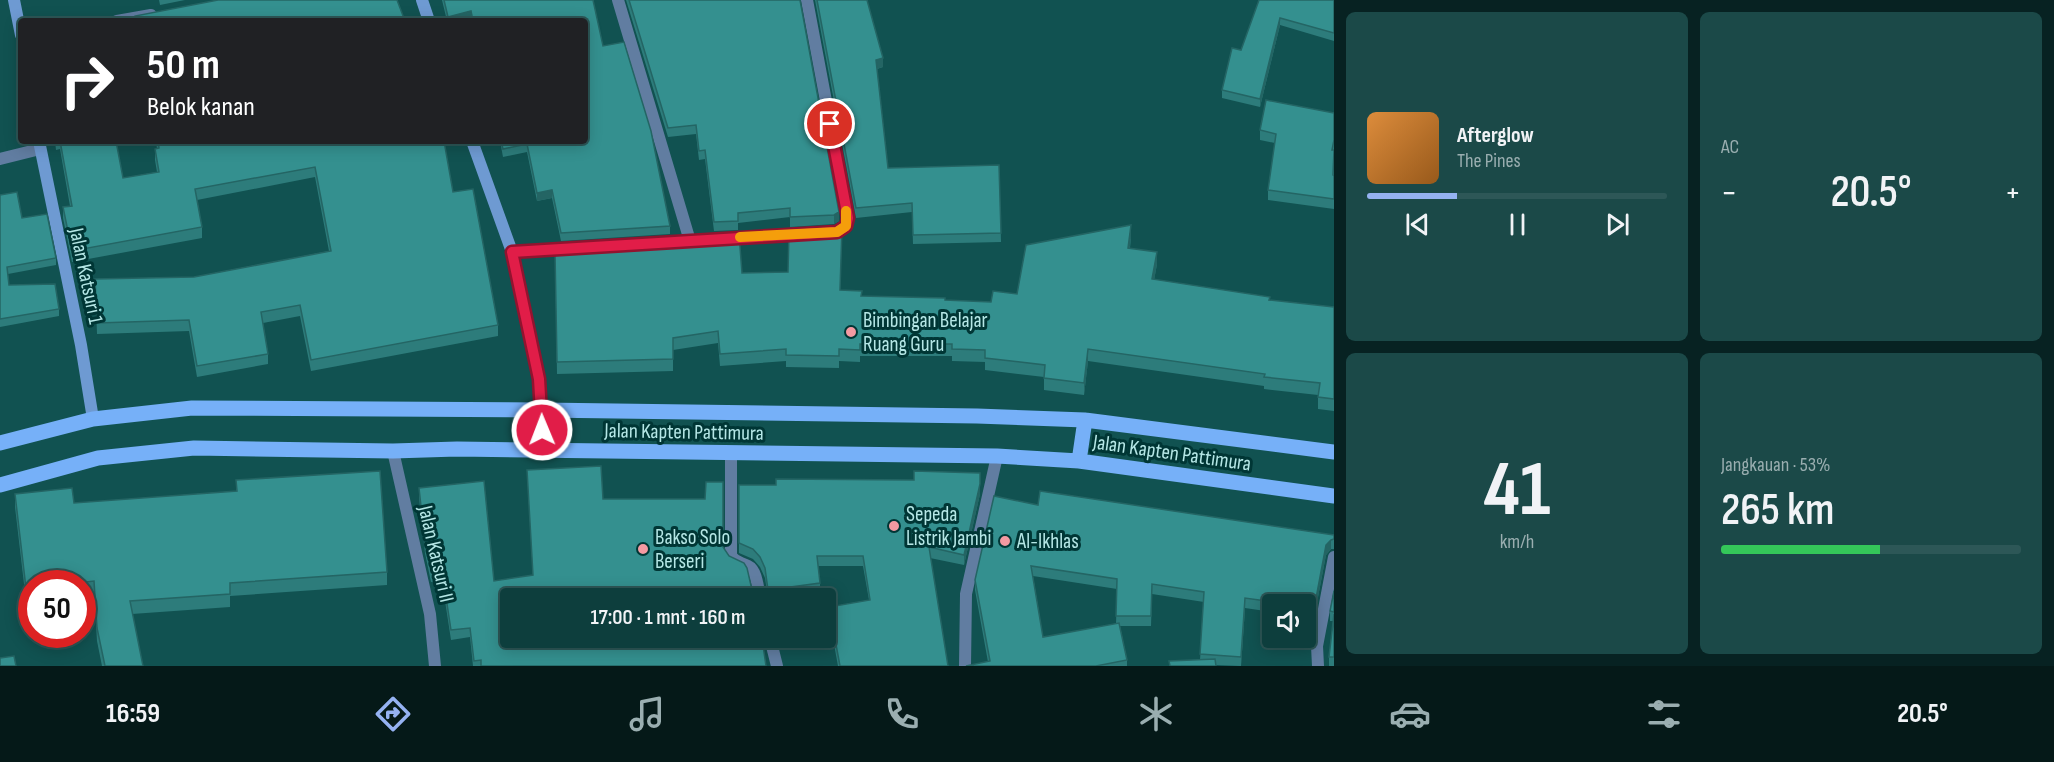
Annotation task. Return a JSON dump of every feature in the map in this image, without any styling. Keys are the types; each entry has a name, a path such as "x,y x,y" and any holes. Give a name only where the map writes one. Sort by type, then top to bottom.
{"main road":[{"path":"14,0 18,20"},
{"path":"422,0 428,18"},
{"path":"473,144 512,252 539,379 542,450"},
{"name":"Jalan Katsuri 1","path":"39,145 81,345 93,419"},
{"name":"Jalan Kapten Pattimura","path":"0,443 93,419 192,408 542,410 977,416 1085,420 1334,452"},
{"path":"1079,461 1085,420"},
{"name":"Jalan Kapten Pattimura","path":"0,485 98,458 194,448 393,451 542,450 997,456 1079,461 1334,496"}],"street":[{"path":"618,0 690,241"},
{"path":"642,244 837,232 846,226 848,218 807,0"},
{"path":"134,18 162,13"},
{"path":"0,159 39,145"},
{"path":"512,252 595,247"},
{"name":"Jalan Katsuri II","path":"393,451 430,614 435,666"},
{"path":"731,453 731,556 735,561 753,569 758,588"},
{"path":"965,666 966,594 997,456"},
{"path":"1318,666 1317,646 1334,557"},
{"path":"772,648 777,666"}],"building":[{"path":"218,0 397,0 404,18 135,18 135,16"},
{"path":"444,0 593,0 603,46 624,42 651,131 670,226 561,233 552,190 537,193 527,144 588,144 588,18 472,18 471,11 448,17"},
{"path":"629,0 800,0 839,212 834,215 790,217 790,208 738,213 738,221 714,222 705,150 699,151 696,125 668,128"},
{"path":"817,0 867,0 883,58 876,60 888,168 999,165 1001,233 913,235 912,203 856,208"},
{"path":"1259,0 1334,0 1334,33 1280,18 1260,99 1222,90 1232,48 1241,50"},
{"path":"1266,100 1334,113 1332,150 1334,150 1334,199 1268,190 1276,134 1260,130"},
{"path":"61,144 117,144 123,178 159,172 155,149 159,148 158,144 445,144 453,192 473,189 498,325 311,360 300,305 261,312 268,354 197,366 189,320 97,323 95,279 194,277 331,251 315,167 195,189 202,227 72,251 63,207 72,206"},
{"path":"502,144 527,144 503,149"},
{"path":"17,192 22,218 47,214 56,258 7,267 9,285 55,284 59,309 0,319 0,195"},
{"path":"1131,225 1128,248 1157,252 1152,279 1270,297 1269,300 1334,307 1334,399 1318,397 1320,383 1264,377 1265,374 1088,349 1084,383 1044,378 1045,365 985,358 985,350 952,349 952,344 860,344 860,350 839,349 839,356 786,355 786,349 720,354 718,331 673,338 673,359 557,362 555,252 565,252 564,245 673,238 675,247 716,241 716,236 739,234 742,273 788,272 789,231 842,227 840,290 862,291 861,296 945,298 945,300 991,302 993,291 1017,294 1026,245"},
{"path":"601,466 603,499 705,499 706,482 723,482 723,547 729,556 744,563 752,588 500,588 500,648 763,648 766,666 481,666 481,660 474,661 470,628 451,630 442,571 431,572 425,543 419,488 484,481 494,581 533,575 527,470"},
{"path":"380,471 387,572 230,583 230,594 130,601 143,666 105,666 97,628 96,570 24,570 15,494 72,488 74,503 237,491 236,480"},
{"path":"914,471 980,473 980,484 964,555 929,547 948,666 840,666 836,645 836,606 870,600 863,556 817,556 820,583 768,588 765,568 760,557 753,549 739,543 739,485 776,485 776,479 914,480"},
{"path":"1040,491 1334,535 1334,539 1326,545 1316,598 1316,594 1262,594 1262,600 1245,598 1241,657 1200,654 1204,592 1152,584 1151,616 1116,616 1117,579 1031,566 1043,637 1119,623 1127,660 1096,666 966,666 990,661 975,580 994,496 1038,505"},
{"path":"1334,591 1334,612 1330,611"},
{"path":"1334,614 1334,657 1329,657"},
{"path":"14,656 16,666 0,666 0,658"},
{"path":"1215,659 1216,666 1170,666 1169,661"}],"slow traffic":[{"path":"740,237 837,232 846,226 848,218 846,211"}],"place":[{"name":"Bimbingan Belajar Ruang Guru","path":"851,332"},
{"name":"Sepeda Listrik Jambi","path":"894,526"},
{"name":"Al-Ikhlas","path":"1005,541"},
{"name":"Bakso Solo Berseri","path":"643,549"}],"route":[{"path":"542,430 539,379 512,252 837,232 846,226 848,218 830,124"}]}
